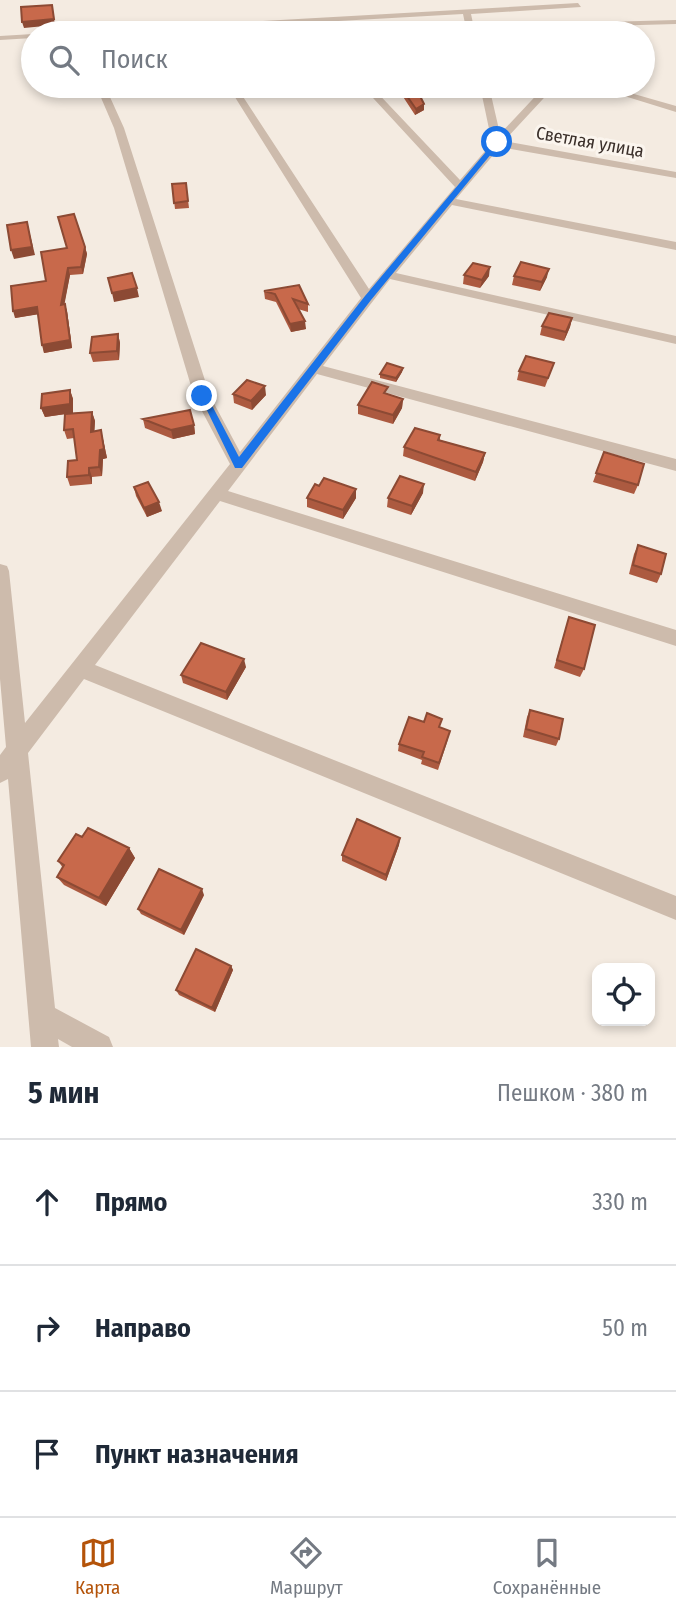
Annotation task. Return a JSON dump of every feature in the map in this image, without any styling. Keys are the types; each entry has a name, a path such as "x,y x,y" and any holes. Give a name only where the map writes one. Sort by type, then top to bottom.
{"street":[{"path":"293,21 579,3 571,21"},
{"path":"466,12 468,21"},
{"path":"655,23 676,22"},
{"path":"0,38 21,37"},
{"path":"105,98 119,128 202,396 239,466"},
{"path":"240,98 368,298"},
{"path":"377,98 461,187"},
{"path":"487,98 497,142"},
{"path":"0,772 368,298 497,142 539,98"},
{"path":"638,98 676,109"},
{"name":"Светлая улица","path":"497,142 676,175"},
{"path":"449,201 676,246"},
{"path":"388,275 676,340"},
{"path":"314,368 676,465"},
{"path":"216,493 676,638"},
{"path":"0,571 45,1047"},
{"path":"81,669 676,908"},
{"path":"42,1016 99,1047"}],"building":[{"path":"52,5 54,19 22,21 21,7"},
{"path":"408,98 421,98 424,104 416,109"},
{"path":"186,183 188,201 174,203 172,184"},
{"path":"74,214 85,247 81,267 68,268 61,305 65,304 70,340 42,345 37,307 13,311 11,286 46,281 41,252 67,248 58,217"},
{"path":"27,222 32,247 11,250 7,225"},
{"path":"521,262 549,269 542,282 514,276"},
{"path":"473,263 490,267 482,280 464,275"},
{"path":"132,273 137,288 112,293 108,278"},
{"path":"299,285 308,304 293,299 305,321 290,324 275,294 264,291"},
{"path":"549,313 572,318 566,332 542,326"},
{"path":"118,334 117,351 90,353 92,337"},
{"path":"526,356 554,363 548,378 519,371"},
{"path":"387,363 403,368 396,378 380,374"},
{"path":"247,380 265,386 251,401 233,394"},
{"path":"372,382 388,387 384,393 403,399 393,415 358,405"},
{"path":"70,390 70,404 41,408 42,394"},
{"path":"190,410 194,425 171,430 143,419"},
{"path":"92,412 91,432 101,430 104,449 100,450 99,467 89,468 89,475 67,477 68,461 77,460 73,429 64,430 65,414"},
{"path":"415,428 440,435 438,440 485,453 476,472 404,447"},
{"path":"604,452 644,464 638,485 596,473"},
{"path":"400,476 424,484 412,506 388,498"},
{"path":"324,478 356,489 343,510 307,498 315,484 319,486"},
{"path":"148,482 159,502 144,508 134,487"},
{"path":"638,545 666,554 661,574 633,565"},
{"path":"569,617 595,625 584,669 557,660"},
{"path":"201,643 244,659 226,692 181,675"},
{"path":"530,710 563,719 559,739 526,729"},
{"path":"427,713 442,719 439,727 450,731 439,763 422,757 424,752 399,744 409,717 424,722"},
{"path":"357,819 400,838 386,875 342,855"},
{"path":"88,828 129,848 99,898 57,877 64,865 58,861 76,834 82,837"},
{"path":"159,869 202,889 181,930 138,909"},
{"path":"196,949 231,966 212,1008 176,990"}],"route":[{"path":"202,396 239,466 368,298 497,142"}]}
